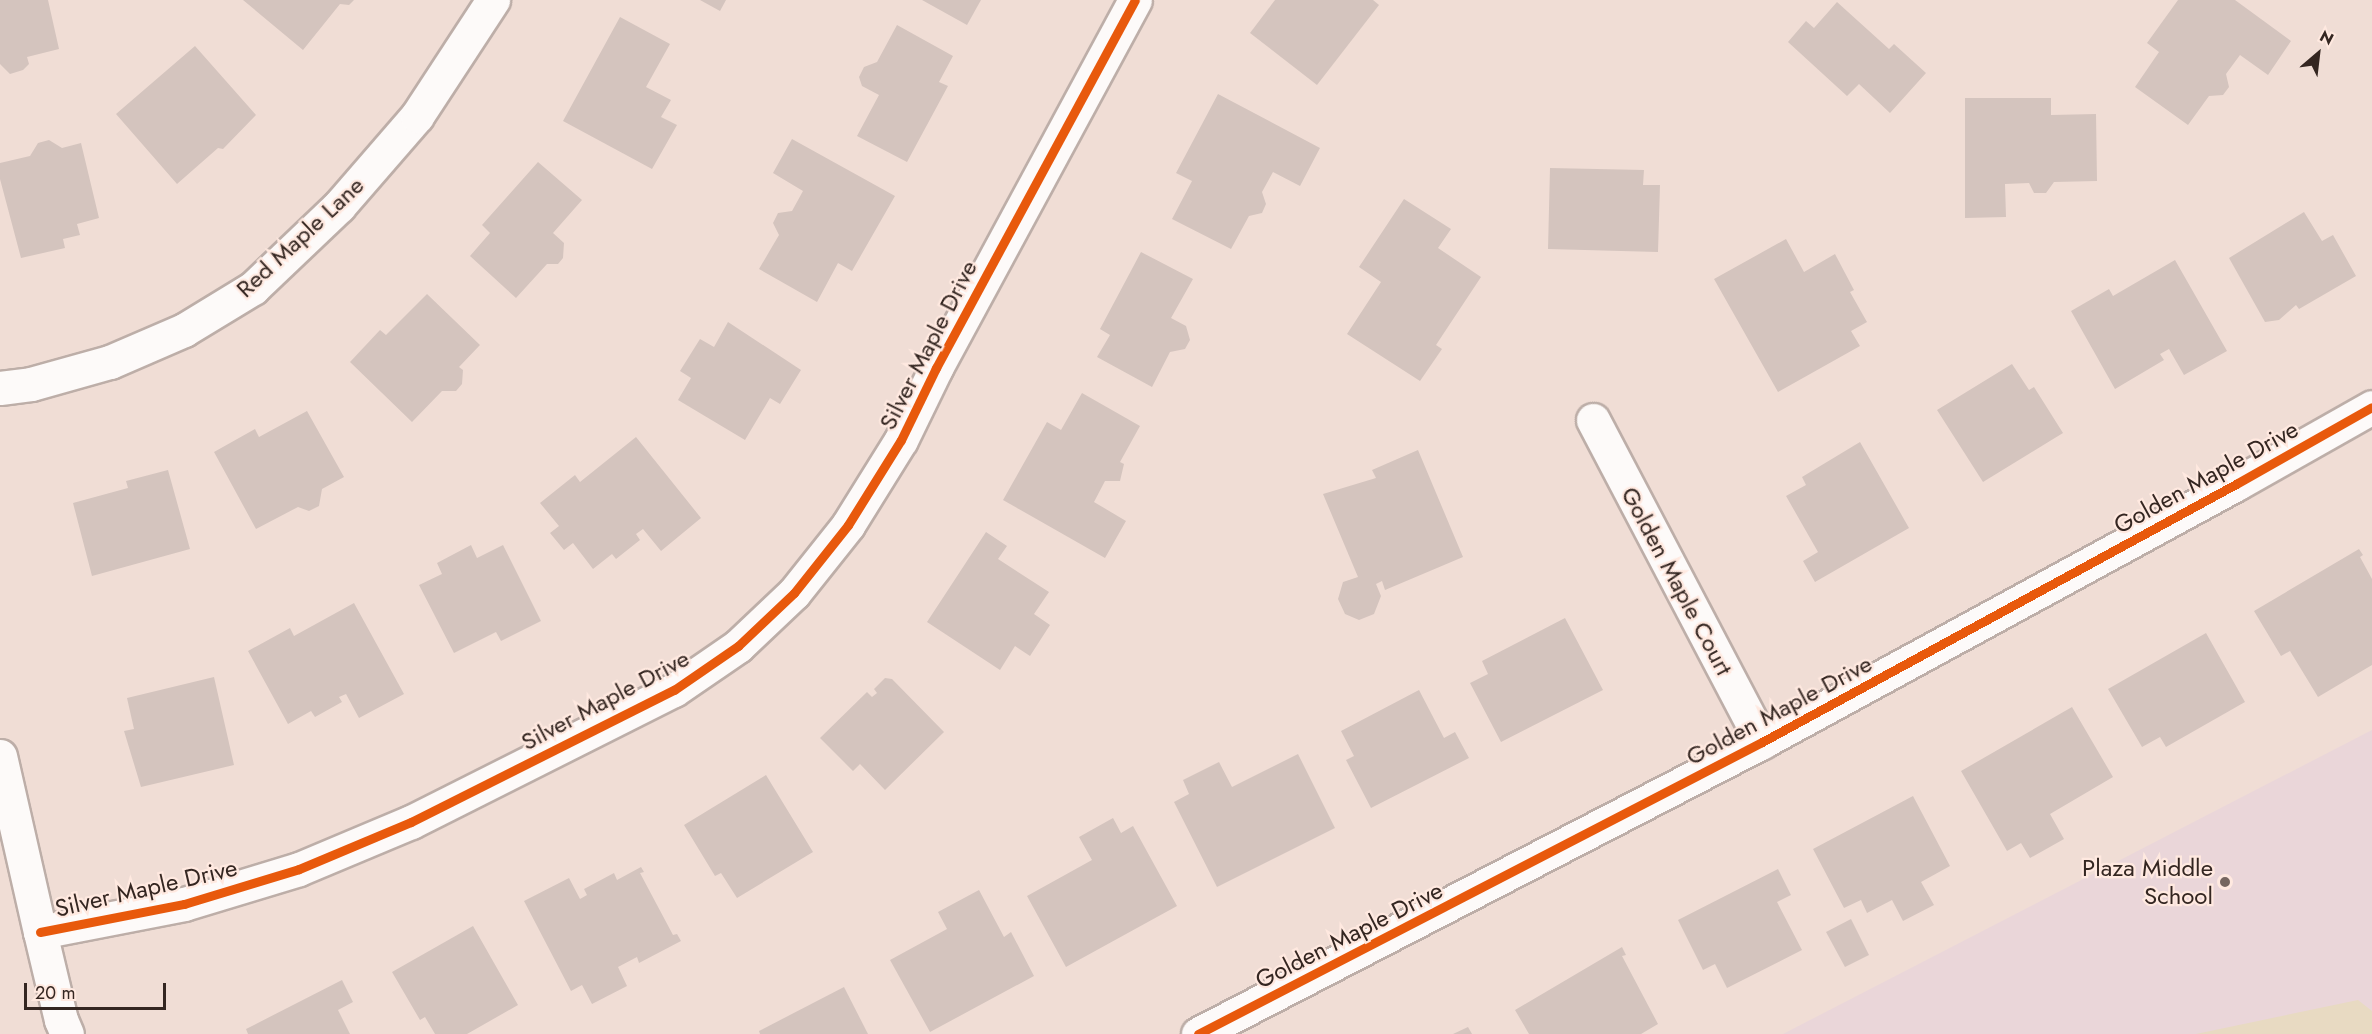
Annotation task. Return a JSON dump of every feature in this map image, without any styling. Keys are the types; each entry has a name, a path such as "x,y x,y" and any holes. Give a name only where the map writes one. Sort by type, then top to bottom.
{"street":[{"name":"Red Maple Lane","path":"0,388 31,384 110,362 184,330 253,288 339,206 417,116 493,0"},
{"name":"Silver Maple Drive","path":"40,932 184,904 299,868 411,822 663,695 738,646 794,593 848,525 901,440 942,357 1134,0"},
{"name":"Golden Maple Drive","path":"1198,1034 1762,742 2236,484 2372,407"},
{"name":"Golden Maple Court","path":"1593,420 1762,742"},
{"path":"0,756 61,1020 67,1034"}],"shaded area":[{"name":"Plaza Middle School","path":"2372,730 2372,1034 1783,1034"}],"sand":[{"path":"2358,1000 2372,1011 2372,1034 2196,1034"}],"building":[{"path":"0,0 48,0 59,49 27,57 29,64 23,70 10,74 0,64"},
{"path":"243,0 354,0 349,5 340,4 303,50"},
{"path":"700,0 726,0 720,11"},
{"path":"922,0 981,0 967,25"},
{"path":"1275,0 1373,0 1379,5 1317,85 1250,33"},
{"path":"2178,0 2235,0 2291,41 2268,75 2240,55 2226,74 2229,87 2223,95 2209,96 2188,125 2135,87 2159,52 2147,43"},
{"path":"1837,2 1889,49 1894,44 1926,73 1890,113 1859,84 1847,96 1788,42 1806,21 1814,28"},
{"path":"620,17 670,44 646,87 671,100 661,117 677,125 652,169 563,121"},
{"path":"897,25 953,56 939,82 948,86 907,162 857,136 879,95 862,86 859,77 864,67 877,62"},
{"path":"195,46 256,115 223,149 218,148 177,184 116,114"},
{"path":"1218,94 1320,148 1300,186 1273,172 1262,192 1266,204 1262,213 1249,216 1231,249 1172,219 1192,181 1176,173"},
{"path":"1965,98 2051,98 2051,115 2096,114 2097,181 2054,182 2046,193 2034,193 2029,183 2005,184 2006,217 1965,218"},
{"path":"792,139 895,196 852,271 838,263 817,302 759,269 779,235 773,223 778,213 792,211 803,191 773,173"},
{"path":"49,140 62,148 81,143 99,218 77,224 80,235 63,239 65,248 21,258 0,179 0,163 30,156 38,143"},
{"path":"538,162 582,200 553,233 564,243 563,258 558,264 547,264 516,298 470,256 490,233 482,225"},
{"path":"1550,168 1644,170 1643,185 1660,185 1658,252 1548,249"},
{"path":"1404,199 1451,229 1438,248 1481,277 1436,345 1442,349 1420,381 1347,334 1381,282 1359,267"},
{"path":"2304,212 2322,241 2333,235 2356,276 2299,309 2296,305 2279,320 2265,322 2229,258"},
{"path":"1786,239 1804,272 1835,254 1854,290 1850,292 1867,322 1851,331 1860,346 1778,392 1714,279"},
{"path":"1141,252 1193,279 1171,318 1186,326 1190,340 1185,349 1170,352 1152,387 1097,357 1110,335 1100,329"},
{"path":"2175,260 2227,351 2184,375 2169,349 2160,354 2164,360 2115,389 2071,311 2109,289 2113,296"},
{"path":"427,294 480,345 459,367 463,370 462,384 456,391 442,391 412,422 350,362 380,330 386,335"},
{"path":"728,322 801,370 780,404 770,398 745,440 678,400 691,378 680,371 700,339 714,347"},
{"path":"2012,364 2029,390 2034,387 2063,433 1983,482 1937,410"},
{"path":"1082,393 1140,426 1120,462 1124,464 1120,481 1105,481 1094,502 1126,521 1105,558 1003,500 1047,422 1061,430"},
{"path":"307,411 344,477 322,489 319,506 309,511 298,507 256,529 214,452 255,429 259,437"},
{"path":"636,437 701,518 661,551 643,529 636,534 640,540 616,559 612,554 593,569 573,543 564,550 550,533 559,526 540,503 575,475 580,482"},
{"path":"1860,442 1909,528 1815,582 1803,561 1818,552 1786,496 1806,485 1802,477"},
{"path":"1418,450 1463,557 1385,590 1382,581 1376,584 1381,596 1374,614 1359,620 1345,614 1338,599 1343,582 1358,577 1323,494 1376,478 1372,470"},
{"path":"168,470 190,549 92,576 73,503 128,488 126,481"},
{"path":"986,532 1007,546 998,559 1049,592 1034,614 1050,625 1030,656 1015,646 1000,670 927,622"},
{"path":"471,545 477,558 503,545 541,621 501,641 496,632 454,653 419,585 442,574 437,563"},
{"path":"2359,549 2363,555 2360,557 2372,579 2372,665 2318,697 2290,651 2281,656 2254,611"},
{"path":"354,603 404,694 359,718 346,694 339,697 342,702 315,717 311,711 288,724 248,651 290,628 294,636"},
{"path":"1565,618 1603,690 1501,742 1470,683 1488,674 1482,661"},
{"path":"2206,633 2245,702 2166,747 2160,737 2142,747 2108,689"},
{"path":"214,677 234,765 141,787 124,731 134,729 127,698"},
{"path":"885,678 892,679 944,732 885,790 860,764 853,771 820,738 867,692 872,697 877,693 874,689"},
{"path":"1419,690 1444,738 1455,732 1469,758 1371,808 1346,760 1354,756 1341,731"},
{"path":"2072,707 2113,777 2050,814 2064,839 2030,858 2021,843 2007,851 1961,771"},
{"path":"1298,754 1335,828 1217,887 1174,802 1189,794 1183,780 1219,762 1232,787"},
{"path":"766,775 813,852 737,898 721,873 715,876 684,825"},
{"path":"1913,796 1950,866 1921,882 1934,905 1903,921 1892,900 1867,913 1861,900 1844,908 1813,849"},
{"path":"1113,818 1121,833 1133,826 1177,906 1066,967 1027,896 1092,860 1079,837"},
{"path":"641,867 644,872 640,873 673,935 677,934 681,941 639,963 637,957 618,967 627,986 592,1004 582,985 571,991 524,901 569,878 580,899 587,895 584,889 614,873 617,880"},
{"path":"1778,869 1791,895 1777,902 1802,950 1727,988 1715,964 1703,970 1678,920"},
{"path":"979,890 1004,937 1011,932 1034,976 930,1032 890,960 947,929 938,912"},
{"path":"1851,919 1869,955 1845,967 1826,932"},
{"path":"473,926 518,1005 467,1034 435,1034 425,1017 420,1020 392,972"},
{"path":"1622,947 1626,955 1622,956 1658,1024 1641,1034 1529,1034 1515,1010"},
{"path":"342,980 353,1002 338,1010 350,1034 248,1034 246,1029"},
{"path":"844,987 868,1034 760,1034 759,1031"},
{"path":"1468,1027 1472,1034 1453,1034"}],"cycle path":[{"path":"40,932 184,904 299,869 411,822 674,690 738,646 794,593 848,525 901,440 936,368 1135,0"},
{"path":"1198,1034 1762,742 2236,484 2372,407"}],"place":[{"name":"Plaza Middle School","path":"2225,882"}]}
